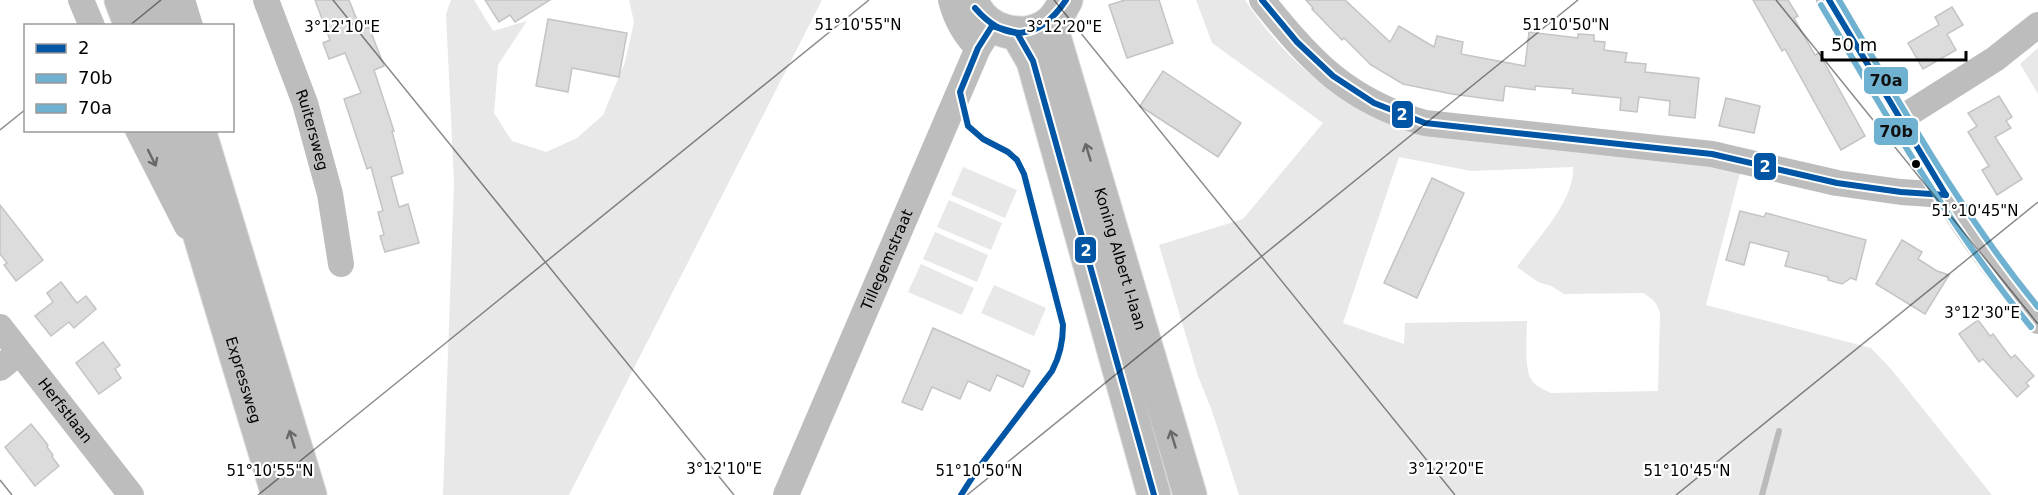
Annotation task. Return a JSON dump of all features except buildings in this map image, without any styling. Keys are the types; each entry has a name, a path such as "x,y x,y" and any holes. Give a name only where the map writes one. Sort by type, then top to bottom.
{"main road":[{"path":"122,0 130,24"},
{"path":"154,0 163,24"},
{"name":"Koning Albert I-laan","path":"972,0 981,17 996,36 1033,61 1154,495"},
{"name":"Koning Albert I-laan","path":"996,36 1028,33 1058,11 1190,495"},
{"name":"Expressweg","path":"169,132 278,495"},
{"name":"Expressweg","path":"200,132 310,495"}],"street":[{"path":"81,0 91,24"},
{"path":"183,0 189,24"},
{"name":"Ruitersweg","path":"266,0 305,103 330,194 341,264"},
{"name":"Koning Albert I-laan","path":"951,0 965,36 996,36"},
{"path":"1262,0 1317,63 1348,89 1387,110 1425,123 1712,154 1837,183 1901,192 1946,195"},
{"path":"1829,0 1971,235 2038,321"},
{"path":"1900,119 1995,59 2038,25"},
{"name":"Tillegemstraat","path":"786,495 996,36"},
{"name":"Expressweg","path":"139,132 207,265"},
{"name":"Expressweg","path":"214,132 245,283"},
{"name":"Herfstlaan","path":"0,327 10,360 132,495"}],"shaded area":[{"path":"451,0 474,0 493,31 527,21 498,65 494,113 512,141 546,152 577,138 603,115 625,62 634,22 629,0 822,0 569,495 443,495 454,182 446,14"},
{"path":"1196,0 1245,0 1278,43 1316,79 1358,107 1407,131 1741,169 1706,305 1871,348 1891,369 1992,495 1239,495 1212,411 1198,376 1159,245 1243,219 1323,123 1212,43","holes":["1399,157 1471,171 1573,167 1572,180 1561,206 1517,267 1538,282 1551,286 1564,294 1643,293 1652,299 1660,313 1658,391 1551,393 1537,386 1529,374 1527,321 1405,323 1404,344 1343,323"]},
{"path":"2038,48 2038,94 2020,64"},
{"path":"963,167 1017,190 1005,218 951,195"},
{"path":"949,200 1002,223 991,250 937,227"},
{"path":"935,232 988,255 977,282 923,259"},
{"path":"921,264 974,288 962,315 908,292"},
{"path":"994,285 1046,308 1034,336 981,313"}],"waterway":[{"path":"1762,495 1779,431"}],"transit line":[{"name":"2","path":"975,8 999,28 1011,32 1023,32 1045,23 1066,0"},
{"name":"2","path":"1262,0 1297,42 1333,76 1374,103 1425,123 1712,154 1837,183 1901,192 1946,195"},
{"name":"2","path":"1829,0 1946,195"},
{"name":"70a","path":"1839,0 1957,196 2038,307"},
{"name":"70b","path":"1821,5 1946,210 2001,289 2031,327"},
{"name":"2","path":"992,26 1017,33 1033,61 1154,495"},
{"name":"2","path":"961,495 977,470 1052,371 1059,354 1063,331 1024,174 1017,160 1008,152 983,139 968,126 960,92 978,48 992,26"}]}
